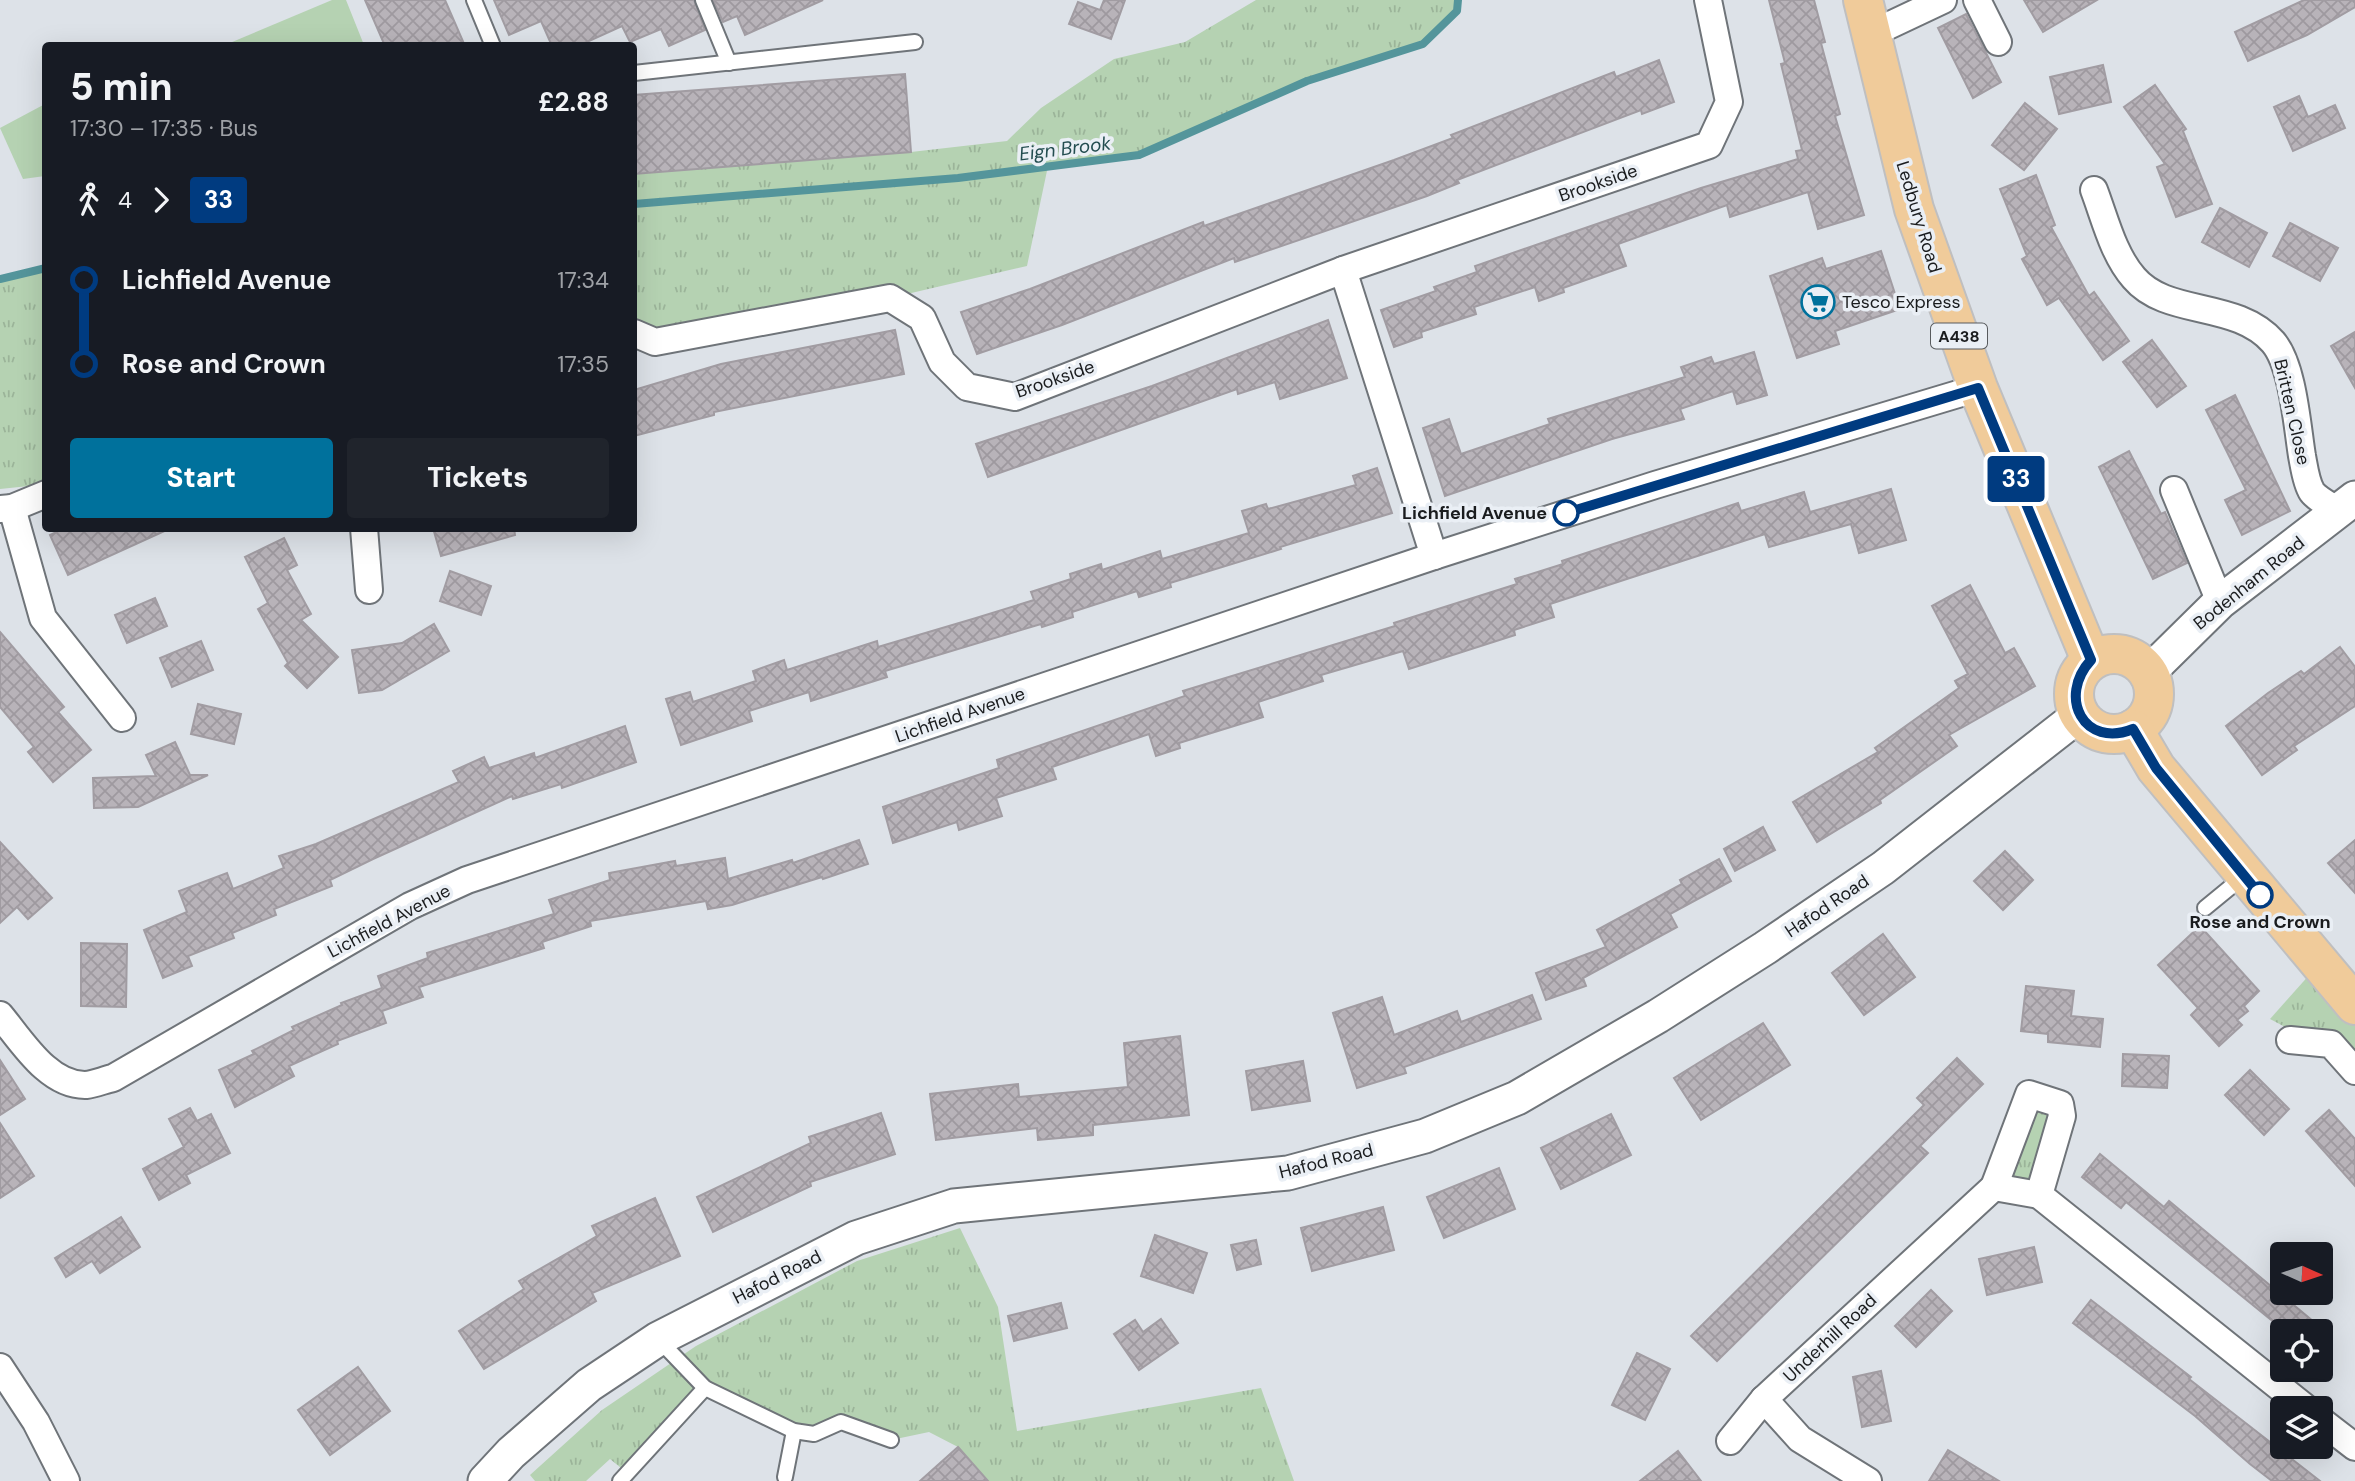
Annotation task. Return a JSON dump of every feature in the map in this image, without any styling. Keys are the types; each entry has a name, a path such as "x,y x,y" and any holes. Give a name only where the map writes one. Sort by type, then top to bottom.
{"highway":[{"name":"Ledbury Road","path":"1867,17 1914,209 1978,388 2091,660"},
{"path":"2107,654 2120,654 2141,664 2148,673 2153,689 2152,703 2148,714 2133,729 2120,734 2098,731 2080,715 2074,699 2075,685 2091,660 2107,654"},
{"path":"2133,729 2156,768 2355,1005"}],"street":[{"name":"Brookside","path":"637,334 655,342 890,298 922,318 942,362 967,387 1015,397 1343,271 1709,145 1729,102 1708,0"},
{"path":"1867,17 1943,0"},
{"path":"1977,0 1998,43"},
{"name":"Britten Close","path":"2094,190 2119,257 2134,279 2153,293 2242,320 2254,326 2274,344 2286,370 2312,492 2347,504"},
{"path":"1343,271 1434,556"},
{"name":"Lichfield Avenue","path":"0,1015 40,1064 60,1078 85,1085 113,1078 410,906 467,880 1434,556 1655,485 1978,388"},
{"path":"2174,490 2220,602"},
{"path":"42,495 6,508 43,618 122,718"},
{"name":"Bodenham Road","path":"2148,673 2220,602 2347,504"},
{"path":"364,532 369,590"},
{"name":"Hafod Road","path":"485,1481 510,1453 589,1385 658,1339 856,1238 954,1206 1288,1173 1425,1136 1517,1098 1658,1016 1883,868 2080,715"},
{"path":"2290,1040 2331,1044 2355,1071"},
{"name":"Underhill Road","path":"1730,1441 1764,1399 1994,1187 2029,1094 2060,1104 2062,1116 2039,1195"},
{"path":"1994,1187 2039,1195 2291,1396"},
{"path":"0,1367 36,1422 66,1481"},
{"path":"1764,1399 1800,1439 1868,1481"},
{"path":"2333,1430 2355,1447"}],"lane":[{"path":"474,0 491,42"},
{"path":"703,0 729,63"},
{"path":"637,73 915,42"},
{"path":"2205,908 2244,876"},
{"path":"658,1339 705,1388 794,1431 814,1434 841,1422 891,1440"},
{"path":"620,1481 705,1388"},
{"path":"785,1477 794,1431"}],"green space":[{"path":"332,0 346,0 363,42 232,42"},
{"path":"1256,0 1458,0 1457,11 1423,44 1307,81 1139,155 1048,166 1027,266 890,298 637,333 637,174 911,152 1007,141 1041,108 1114,59 1185,42"},
{"path":"42,106 42,176 23,179 0,128"},
{"path":"42,265 42,480 29,486 0,489 0,282"},
{"path":"2311,973 2355,1025 2355,1064 2270,1019"},
{"path":"2029,1094 2060,1104 2039,1195 1994,1187"},
{"path":"960,1228 998,1307 1017,1431 1261,1388 1294,1481 972,1481 981,1473 958,1447 929,1432 891,1440 841,1422 814,1434 705,1388 626,1472 610,1459 586,1481 535,1481 530,1475 602,1410 696,1346 857,1261"}],"building":[{"path":"365,0 445,0 463,42 383,42"},
{"path":"494,0 694,0 705,30 669,46 661,29 630,42 622,26 587,42 550,42 541,21 509,35"},
{"path":"713,0 823,0 745,35 737,16 723,22"},
{"path":"1104,0 1125,0 1111,39 1069,24 1078,2 1100,10"},
{"path":"1769,0 1814,0 1825,42 1821,43 1840,114 1835,116 1864,215 1818,229 1808,192 1730,217 1727,205 1618,244 1626,266 1563,288 1564,292 1539,301 1535,287 1474,307 1476,314 1421,332 1422,337 1394,347 1381,310 1436,291 1434,287 1477,272 1475,266 1701,188 1798,159 1796,151 1802,150"},
{"path":"2024,0 2097,0 2043,32"},
{"path":"2304,0 2355,0 2355,7 2307,35 2248,61 2235,32"},
{"path":"1966,14 2001,82 1973,98 1938,28"},
{"path":"1659,60 1674,102 1642,114 1641,110 1457,180 1459,183 1427,196 1235,262 1234,258 1062,325 977,354 961,312 1030,289 1203,222 1204,226 1394,160 1614,72 1616,77"},
{"path":"2103,65 2111,102 2059,114 2050,77"},
{"path":"905,74 911,152 637,174 637,95"},
{"path":"2155,85 2186,129 2183,131 2212,204 2176,217 2157,167 2165,164 2124,107"},
{"path":"2299,96 2308,117 2335,105 2345,128 2293,151 2274,107"},
{"path":"2025,103 2057,129 2024,170 1992,145"},
{"path":"2036,175 2055,225 2051,227 2089,296 2094,292 2129,341 2103,360 2059,298 2047,305 2022,259 2027,256 2000,189"},
{"path":"2220,208 2267,233 2249,267 2202,242"},
{"path":"2290,223 2338,248 2320,281 2273,256"},
{"path":"1881,251 1900,309 1835,331 1839,344 1797,358 1770,276 1822,258 1826,269"},
{"path":"1328,320 1347,378 1280,399 1275,382 1238,394 1237,389 988,477 976,444 1152,386"},
{"path":"895,330 904,374 714,412 714,415 637,435 637,389 721,364"},
{"path":"2355,332 2355,388 2331,346"},
{"path":"2152,340 2186,386 2157,407 2123,362"},
{"path":"1754,352 1767,395 1737,404 1733,391 1680,409 1684,419 1612,439 1445,496 1423,428 1449,419 1461,454 1550,424 1548,419 1685,377 1681,367 1711,357 1714,364"},
{"path":"2235,395 2290,511 2242,535 2225,500 2246,490 2206,410"},
{"path":"2129,451 2161,514 2165,512 2187,563 2153,579 2099,467"},
{"path":"1377,468 1392,513 1170,583 1171,587 1139,597 1137,591 1072,612 1073,617 1042,627 1041,624 885,671 887,677 811,701 809,692 749,711 752,721 681,745 666,699 690,692 693,702 756,681 753,671 784,660 787,670 877,641 878,647 1034,600 1031,592 1071,579 1070,574 1101,564 1102,570 1160,551 1162,559 1249,533 1242,511 1266,504 1268,509 1356,485 1353,476"},
{"path":"1891,489 1906,540 1859,553 1851,524 1769,547 1765,534 1550,604 1554,617 1514,630 1515,635 1409,669 1403,651 1321,675 1323,681 1258,702 1263,717 1179,743 1180,748 1156,756 1149,734 1052,767 1056,779 996,798 1002,816 959,830 957,822 893,843 883,807 999,768 997,760 1185,696 1183,691 1395,626 1394,623 1517,584 1515,579 1563,564 1562,561 1738,503 1741,511 1804,492 1810,512"},
{"path":"56,532 162,532 68,575 50,535"},
{"path":"434,532 515,532 515,535 441,556"},
{"path":"284,538 297,565 287,570 311,614 301,620 338,657 307,688 285,666 288,663 258,609 268,603 245,557"},
{"path":"450,571 491,586 481,615 440,601"},
{"path":"1970,585 2005,653 2014,648 2035,686 1949,735 1957,746 1880,800 1881,803 1817,842 1793,802 1878,752 1875,748 1959,688 1955,681 1968,674 1932,606"},
{"path":"155,598 167,626 127,643 115,615"},
{"path":"434,624 449,651 382,690 359,693 352,650 402,643"},
{"path":"0,632 64,707 58,712 91,750 53,782 28,752 34,747 0,707"},
{"path":"201,641 213,670 172,687 160,658"},
{"path":"2340,647 2355,667 2355,706 2294,746 2297,750 2262,775 2226,726 2268,693 2301,671 2304,674"},
{"path":"198,704 241,714 234,744 191,734"},
{"path":"625,726 636,762 562,788 561,784 513,799 512,796 373,859 330,880 332,886 274,909 276,915 232,933 234,938 188,956 192,966 163,978 144,930 187,912 179,891 227,873 233,889 284,868 279,856 316,844 459,782 453,771 484,757 489,768 534,753 535,758"},
{"path":"175,742 190,775 208,775 138,807 94,808 93,778 156,776 146,755"},
{"path":"1763,827 1775,850 1735,871 1724,849"},
{"path":"859,840 868,864 732,905 708,909 706,901 590,921 591,926 542,942 544,948 419,987 423,997 382,1011 386,1023 337,1041 338,1044 289,1066 294,1076 235,1107 219,1070 254,1054 252,1051 294,1030 292,1027 342,1005 341,1003 382,988 378,976 428,958 427,953 554,914 549,900 610,880 609,873 675,861 676,866 725,858 728,879 792,860 793,863"},
{"path":"2355,840 2355,893 2328,863"},
{"path":"0,842 52,898 28,919 17,907 0,923"},
{"path":"2005,851 2033,880 2003,910 1974,881"},
{"path":"1719,859 1731,881 1670,914 1677,927 1583,978 1586,986 1546,1000 1536,973 1606,947 1597,930 1682,884 1680,880"},
{"name":"Rose and Crown","path":"2200,926 2259,991 2244,1006 2248,1011 2237,1020 2242,1025 2219,1046 2191,1015 2198,1008 2158,965"},
{"path":"1883,934 1915,977 1864,1015 1832,973"},
{"path":"81,943 127,944 126,1007 81,1006"},
{"path":"2026,986 2074,991 2071,1016 2103,1019 2100,1047 2048,1042 2048,1034 2021,1031"},
{"path":"1532,995 1541,1019 1404,1067 1406,1073 1357,1088 1333,1013 1382,997 1394,1035 1457,1011 1461,1022"},
{"path":"1763,1023 1790,1065 1701,1120 1674,1078"},
{"path":"1180,1036 1189,1115 1093,1125 1093,1135 1038,1140 1037,1128 936,1140 930,1094 1018,1084 1019,1097 1128,1087 1124,1043"},
{"path":"2123,1054 2169,1056 2167,1088 2122,1086"},
{"path":"1957,1058 1983,1084 1920,1146 1928,1153 1717,1361 1691,1336 1924,1105 1917,1098"},
{"path":"0,1060 25,1099 0,1115"},
{"path":"1303,1061 1310,1101 1252,1110 1246,1071"},
{"path":"2250,1070 2289,1109 2264,1135 2225,1095"},
{"path":"190,1108 197,1121 211,1114 230,1153 186,1175 190,1183 159,1200 143,1169 184,1147 169,1119"},
{"path":"2329,1110 2355,1139 2355,1186 2306,1131"},
{"path":"881,1113 895,1154 810,1182 811,1186 713,1232 697,1197 811,1143 809,1137"},
{"path":"1611,1114 1631,1155 1561,1189 1541,1148"},
{"path":"0,1123 34,1176 0,1198"},
{"path":"2100,1154 2164,1207 2169,1201 2270,1285 2270,1306 2295,1306 2310,1319 2270,1319 2126,1202 2121,1208 2082,1177"},
{"path":"1499,1168 1515,1209 1444,1238 1427,1197"},
{"path":"655,1198 680,1256 592,1293 596,1301 484,1369 459,1331 524,1289 519,1281 597,1236 592,1226"},
{"path":"1383,1207 1394,1250 1312,1271 1301,1228"},
{"path":"121,1217 140,1247 100,1273 92,1261 66,1277 55,1258"},
{"path":"1155,1235 1207,1253 1193,1293 1141,1276"},
{"path":"1256,1240 1261,1264 1237,1270 1231,1245"},
{"path":"2034,1247 2042,1282 1987,1295 1979,1259"},
{"path":"1931,1290 1952,1311 1916,1347 1895,1326"},
{"path":"2091,1300 2270,1442 2270,1459 2292,1459 2320,1481 2272,1481 2195,1416 2073,1323"},
{"path":"1061,1303 1067,1328 1014,1341 1008,1316"},
{"path":"1161,1319 1178,1343 1139,1370 1114,1334 1135,1320 1143,1332"},
{"path":"1637,1353 1670,1369 1645,1420 1612,1405"},
{"path":"358,1367 390,1411 330,1455 298,1410"},
{"path":"1881,1371 1891,1421 1862,1427 1853,1377"},
{"path":"958,1447 988,1481 920,1481"},
{"path":"1948,1450 1999,1481 1929,1481"},
{"path":"1678,1451 1701,1481 1640,1481"}],"waterway":[{"name":"Eign Brook","path":"637,204 958,178 1139,155 1307,81 1423,44 1457,11 1458,0"},
{"name":"Eign Brook","path":"0,279 42,269"}],"bus line":[{"name":"33","path":"1566,513 1978,388 2091,660 2075,685 2074,699 2080,715 2098,731 2120,734 2133,729 2156,768 2260,895"}],"place":[{"name":"Tesco Express","path":"1818,302"},
{"name":"Lichfield Avenue","path":"1566,513"},
{"name":"Rose and Crown","path":"2260,895"}]}
